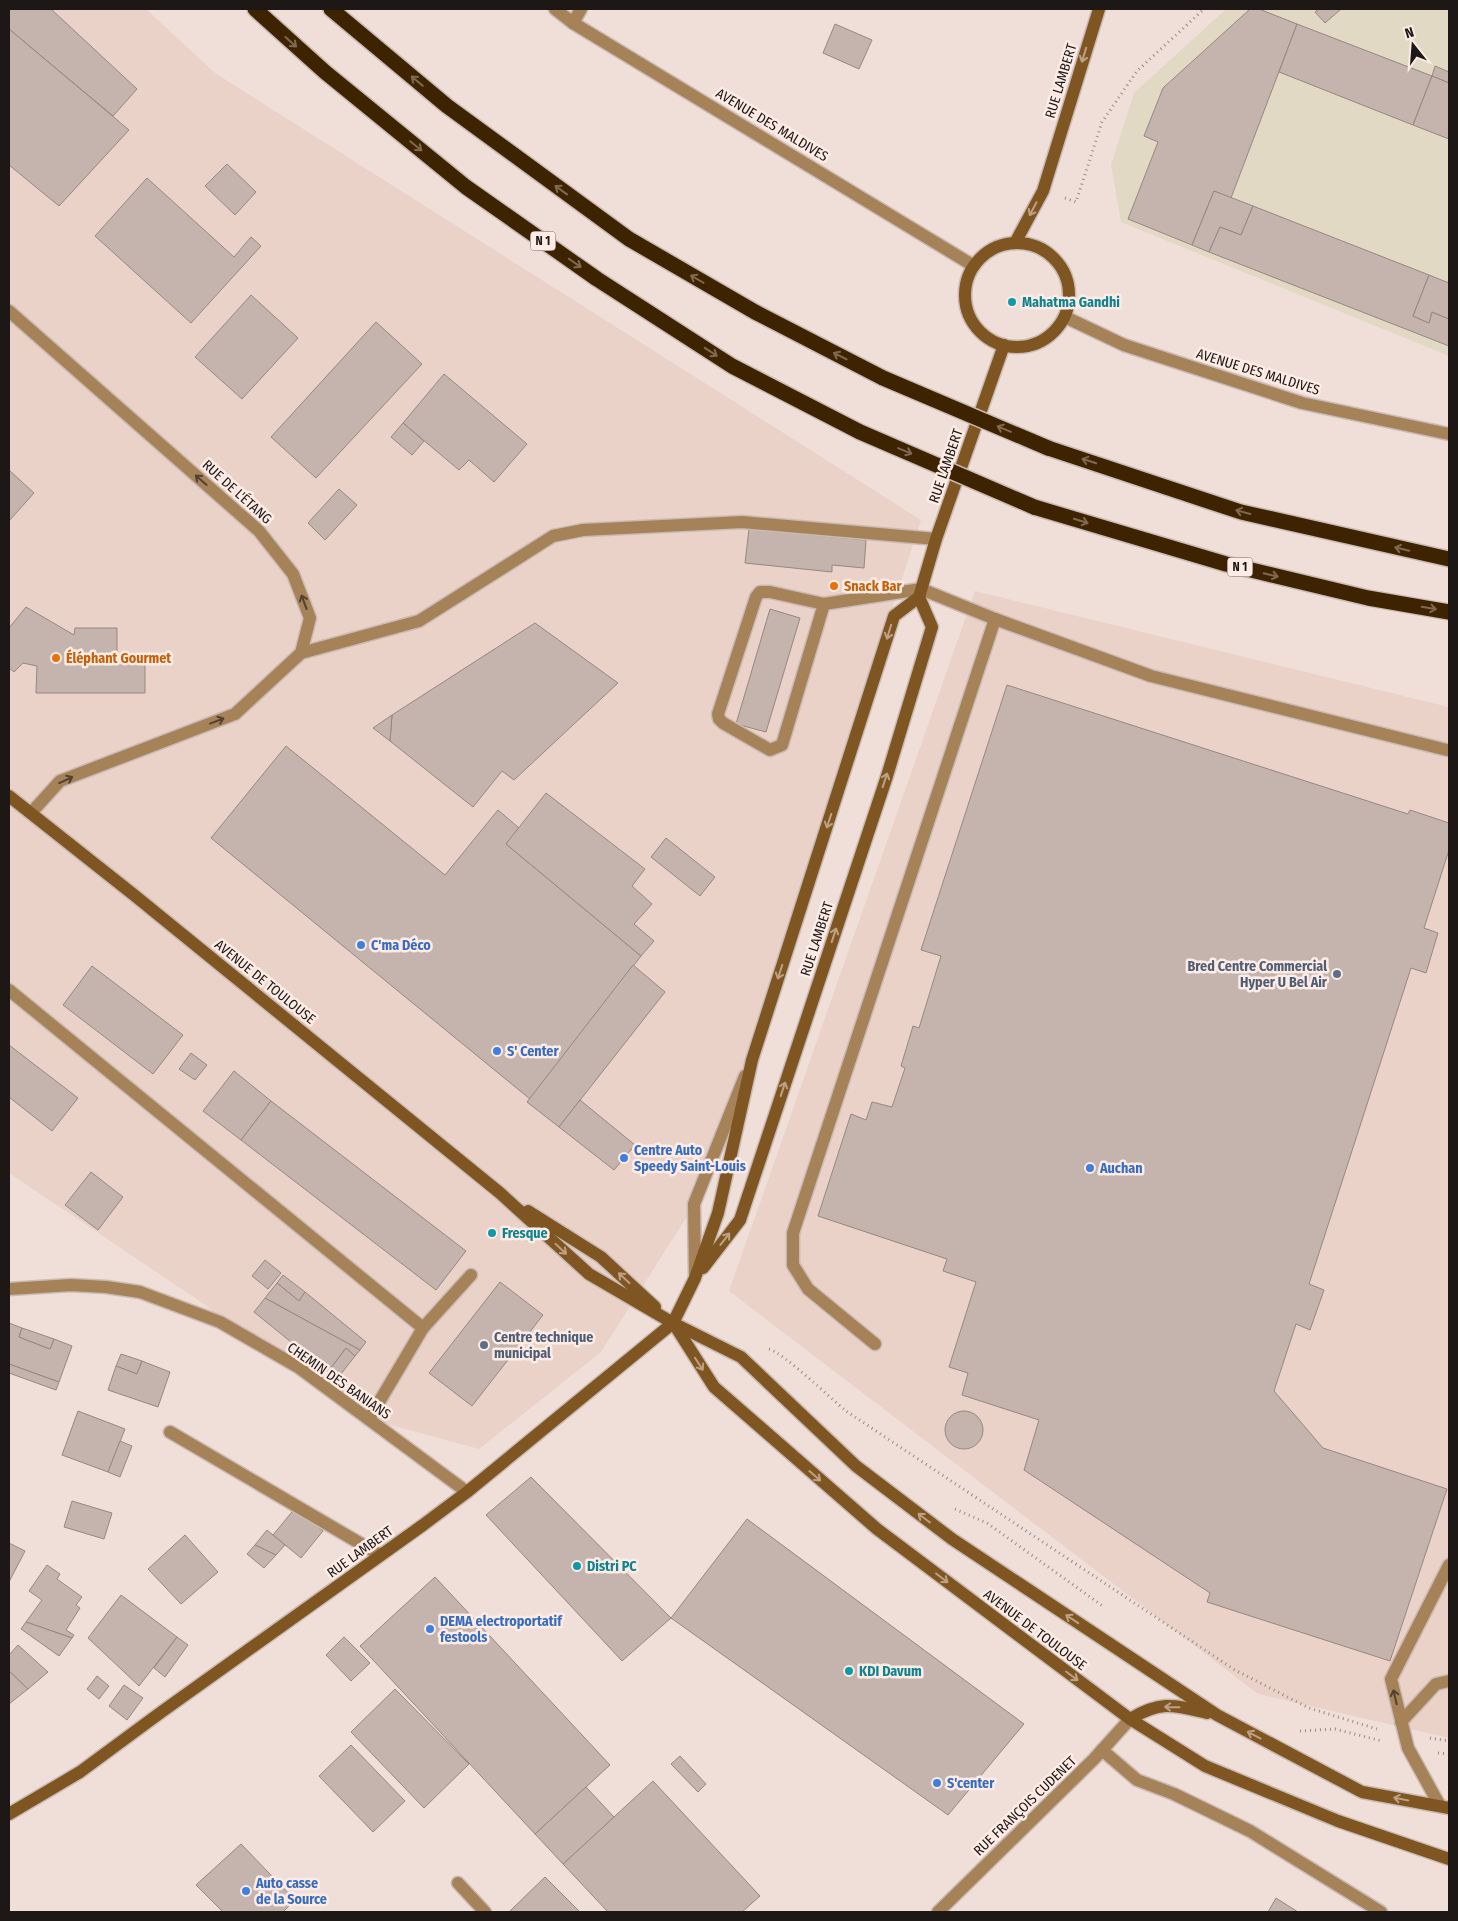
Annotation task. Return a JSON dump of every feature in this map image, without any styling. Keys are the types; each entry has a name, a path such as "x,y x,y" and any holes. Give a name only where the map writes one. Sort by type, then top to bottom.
{"highway":[{"name":"N 1","path":"256,9 324,72 466,186 597,279 732,366 860,432 1034,507 1226,564 1368,598 1449,612"},
{"path":"331,9 447,106 629,239 755,312 883,378 1048,448 1241,512 1449,559"}],"street":[{"name":"AVENUE DES MALDIVES","path":"555,9 573,23 974,266"},
{"path":"573,23 581,9"},
{"name":"RUE LAMBERT","path":"1015,243 1043,191 1099,9"},
{"path":"1015,243 1038,248 1056,260 1064,273 1069,287 1069,302 1065,317 1057,329 1046,339 1019,347 1004,345 991,340 980,332 966,307 965,293 968,279 974,266 985,254 999,246 1015,243"},
{"name":"RUE DE L'ÉTANG","path":"9,311 259,531 293,574 310,618 301,654"},
{"name":"AVENUE DES MALDIVES","path":"1065,317 1124,345 1302,404 1449,434"},
{"name":"RUE LAMBERT","path":"9,1814 80,1772 467,1492 673,1323 695,1278 718,1212 752,1060 894,616 920,593 936,540 1004,345"},
{"path":"30,813 60,781 235,714 301,654 419,621 553,536 584,530 742,522 936,540"},
{"path":"824,604 782,745 770,750 723,723 719,719 718,714 756,598 760,592 770,592 824,604 920,593 1151,676 1447,750"},
{"name":"RUE LAMBERT","path":"695,1278 740,1220 887,776 932,627 920,593"},
{"path":"875,1344 808,1289 793,1265 793,1234 995,619"},
{"name":"AVENUE DE TOULOUSE","path":"9,796 142,901 500,1193 589,1274 673,1323 741,1358 856,1466 952,1539 1217,1715 1362,1792 1444,1807"},
{"path":"9,990 423,1328"},
{"path":"695,1278 694,1204 752,1060"},
{"name":"AVENUE DE TOULOUSE","path":"500,1193 601,1257 673,1323 714,1388 877,1530 1130,1719 1205,1766 1338,1821 1449,1860"},
{"path":"369,1419 423,1328 472,1275"},
{"name":"CHEMIN DES BANIANS","path":"9,1288 80,1286 106,1287 140,1292 220,1322 298,1367 467,1492"},
{"path":"170,1432 380,1555"},
{"path":"1444,1807 1408,1748 1391,1680 1449,1565"},
{"path":"1401,1722 1436,1684 1449,1681"},
{"path":"1130,1719 1145,1710 1172,1705 1217,1715"},
{"name":"RUE FRANÇOIS CUDENET","path":"938,1912 1094,1759 1130,1719"},
{"path":"1102,1750 1137,1780 1174,1794 1250,1830 1381,1912"},
{"path":"458,1883 485,1912"}],"path":[{"path":"1043,191 1076,202 1102,122 1137,71 1204,9"},
{"path":"741,1358 755,1345 774,1350 846,1412 1235,1670 1309,1708 1404,1735 1449,1741"},
{"path":"950,1507 987,1523 1106,1609"},
{"path":"1293,1731 1335,1729 1408,1748 1449,1754"}],"shaded area":[{"path":"9,9 146,9 215,73 921,520 705,1188 601,1352 479,1449 369,1419 220,1322 207,1306 9,1173"},
{"path":"1226,9 1449,9 1449,356 1121,222 1111,165 1134,93"},
{"name":"Auchan","path":"975,591 1449,707 1449,1738 1258,1694 729,1291"}],"building":[{"path":"9,9 51,9 137,89 113,116 9,29"},
{"path":"1250,9 1259,9 1297,24 1231,198 1214,191 1192,245 1128,219 1158,142 1144,136 1163,88"},
{"path":"1319,9 1341,9 1325,23 1315,12"},
{"path":"835,24 872,40 859,69 823,53"},
{"path":"1297,24 1432,76 1413,125 1279,72"},
{"path":"9,29 129,130 59,206 9,165"},
{"path":"1435,66 1449,72 1449,83 1432,76"},
{"path":"1432,76 1449,83 1449,139 1413,125"},
{"path":"227,164 256,192 235,215 205,186"},
{"path":"147,178 234,257 251,237 261,246 191,323 95,236"},
{"path":"1214,191 1253,206 1241,235 1220,227 1209,252 1192,245"},
{"path":"1253,206 1429,275 1413,316 1429,323 1432,312 1449,319 1449,346 1209,252 1220,227 1241,235"},
{"path":"1429,275 1449,283 1449,319 1432,312 1429,323 1413,316"},
{"path":"251,295 298,338 242,399 195,357"},
{"path":"376,322 422,364 316,478 271,437"},
{"path":"444,374 527,444 494,482 469,460 459,470 403,423"},
{"path":"403,423 424,441 412,455 391,437"},
{"path":"9,470 34,493 9,521"},
{"path":"339,489 357,505 325,540 308,523"},
{"path":"749,529 866,540 864,568 832,565 832,572 745,563"},
{"path":"26,607 74,635 75,628 117,628 117,655 145,654 145,693 36,693 37,666 23,663 14,672 9,668 9,628"},
{"path":"770,609 800,618 766,732 736,724"},
{"path":"535,623 618,683 514,780 502,771 473,807 390,741 392,715"},
{"name":"Auchan","path":"1007,685 1408,814 1410,810 1449,823 1449,850 1424,928 1438,933 1426,973 1411,968 1309,1284 1324,1290 1310,1330 1296,1324 1274,1391 1323,1448 1447,1489 1390,1661 1207,1602 1210,1593 1024,1470 1039,1420 962,1395 968,1373 949,1367 976,1282 943,1271 947,1259 818,1216 851,1114 866,1120 872,1102 892,1107 905,1068 901,1066 913,1026 919,1028 941,956 921,950"},
{"path":"392,715 390,741 373,728"},
{"path":"286,746 445,875 498,810 519,828 506,844 641,956 530,1099 211,838"},
{"path":"546,793 645,869 632,886 652,904 634,924 654,941 641,956 506,844"},
{"path":"666,838 715,877 700,896 651,857"},
{"path":"633,965 665,992 559,1127 527,1102"},
{"path":"92,966 183,1035 153,1074 63,1005"},
{"path":"9,1045 78,1098 52,1131 9,1097"},
{"path":"191,1053 207,1065 195,1080 179,1069"},
{"path":"234,1071 271,1101 241,1140 203,1111"},
{"path":"580,1100 635,1145 614,1170 559,1127"},
{"path":"271,1101 466,1251 436,1290 241,1140"},
{"path":"91,1172 123,1197 98,1230 65,1205"},
{"path":"265,1260 281,1273 268,1289 252,1276"},
{"path":"283,1275 305,1292 299,1301 277,1283"},
{"path":"500,1282 543,1315 472,1406 429,1373"},
{"path":"277,1283 299,1301 305,1292 366,1342 360,1350 265,1298"},
{"path":"265,1298 360,1350 355,1356 346,1348 328,1372 254,1312"},
{"path":"9,1323 22,1328 19,1337 50,1349 54,1339 72,1346 59,1382 9,1364"},
{"path":"22,1328 54,1339 50,1349 19,1337"},
{"path":"346,1348 355,1356 337,1379 328,1372"},
{"path":"121,1354 142,1361 137,1374 116,1366"},
{"path":"142,1361 170,1372 158,1407 108,1390 116,1366 137,1374"},
{"path":"9,1364 59,1382 56,1390 9,1373"},
{"path":"78,1411 125,1429 108,1472 62,1455"},
{"path":"964,1411 977,1417 983,1430 977,1443 964,1449 951,1443 945,1430 951,1417"},
{"path":"120,1441 132,1446 120,1477 108,1472"},
{"name":"Distri PC","path":"531,1477 671,1618 622,1661 486,1515"},
{"path":"72,1501 112,1513 104,1539 64,1527"},
{"path":"296,1507 323,1531 301,1558 273,1535"},
{"name":"KDI Davum","path":"747,1519 1024,1724 948,1815 671,1618"},
{"path":"267,1530 285,1545 276,1555 255,1545"},
{"path":"185,1535 218,1572 181,1604 148,1569"},
{"path":"9,1543 25,1551 9,1582"},
{"path":"255,1545 276,1555 264,1568 247,1554"},
{"path":"47,1565 60,1574 57,1579 82,1597 76,1605 80,1608 66,1630 74,1635 72,1638 26,1622 42,1600 29,1591"},
{"path":"435,1577 610,1765 535,1834 360,1646"},
{"path":"121,1595 177,1637 139,1686 88,1638"},
{"path":"26,1622 72,1638 59,1656 21,1629"},
{"path":"177,1637 188,1645 165,1677 154,1668"},
{"path":"344,1637 370,1663 351,1681 326,1655"},
{"path":"18,1645 48,1672 28,1689 9,1671 9,1655"},
{"path":"9,1671 28,1689 9,1704"},
{"path":"97,1676 109,1686 99,1699 87,1689"},
{"path":"124,1685 143,1698 127,1720 109,1706"},
{"path":"395,1689 469,1764 424,1808 351,1732"},
{"path":"351,1745 405,1801 373,1832 319,1776"},
{"path":"680,1756 706,1784 698,1792 671,1764"},
{"path":"653,1781 760,1896 742,1912 608,1912 563,1864"},
{"path":"586,1787 614,1817 563,1864 535,1834"},
{"path":"241,1844 295,1900 283,1912 223,1912 196,1885"},
{"path":"545,1877 580,1912 509,1912"},
{"path":"1276,1898 1298,1912 1268,1912"}],"place":[{"name":"Mahatma Gandhi","path":"1012,302"},
{"name":"Snack Bar","path":"834,586"},
{"name":"Éléphant Gourmet","path":"56,658"},
{"name":"C'ma Déco","path":"361,945"},
{"name":"Bred Centre Commercial Hyper U Bel Air","path":"1337,974"},
{"name":"S' Center","path":"497,1051"},
{"name":"Centre Auto Speedy Saint-Louis","path":"624,1158"},
{"name":"Auchan","path":"1090,1168"},
{"name":"Fresque","path":"492,1233"},
{"name":"Centre technique municipal","path":"484,1345"},
{"name":"Distri PC","path":"577,1566"},
{"name":"DEMA electroportatif festools","path":"430,1629"},
{"name":"KDI Davum","path":"849,1671"},
{"name":"S'center","path":"937,1783"},
{"name":"Auto casse de la Source","path":"246,1891"}]}
